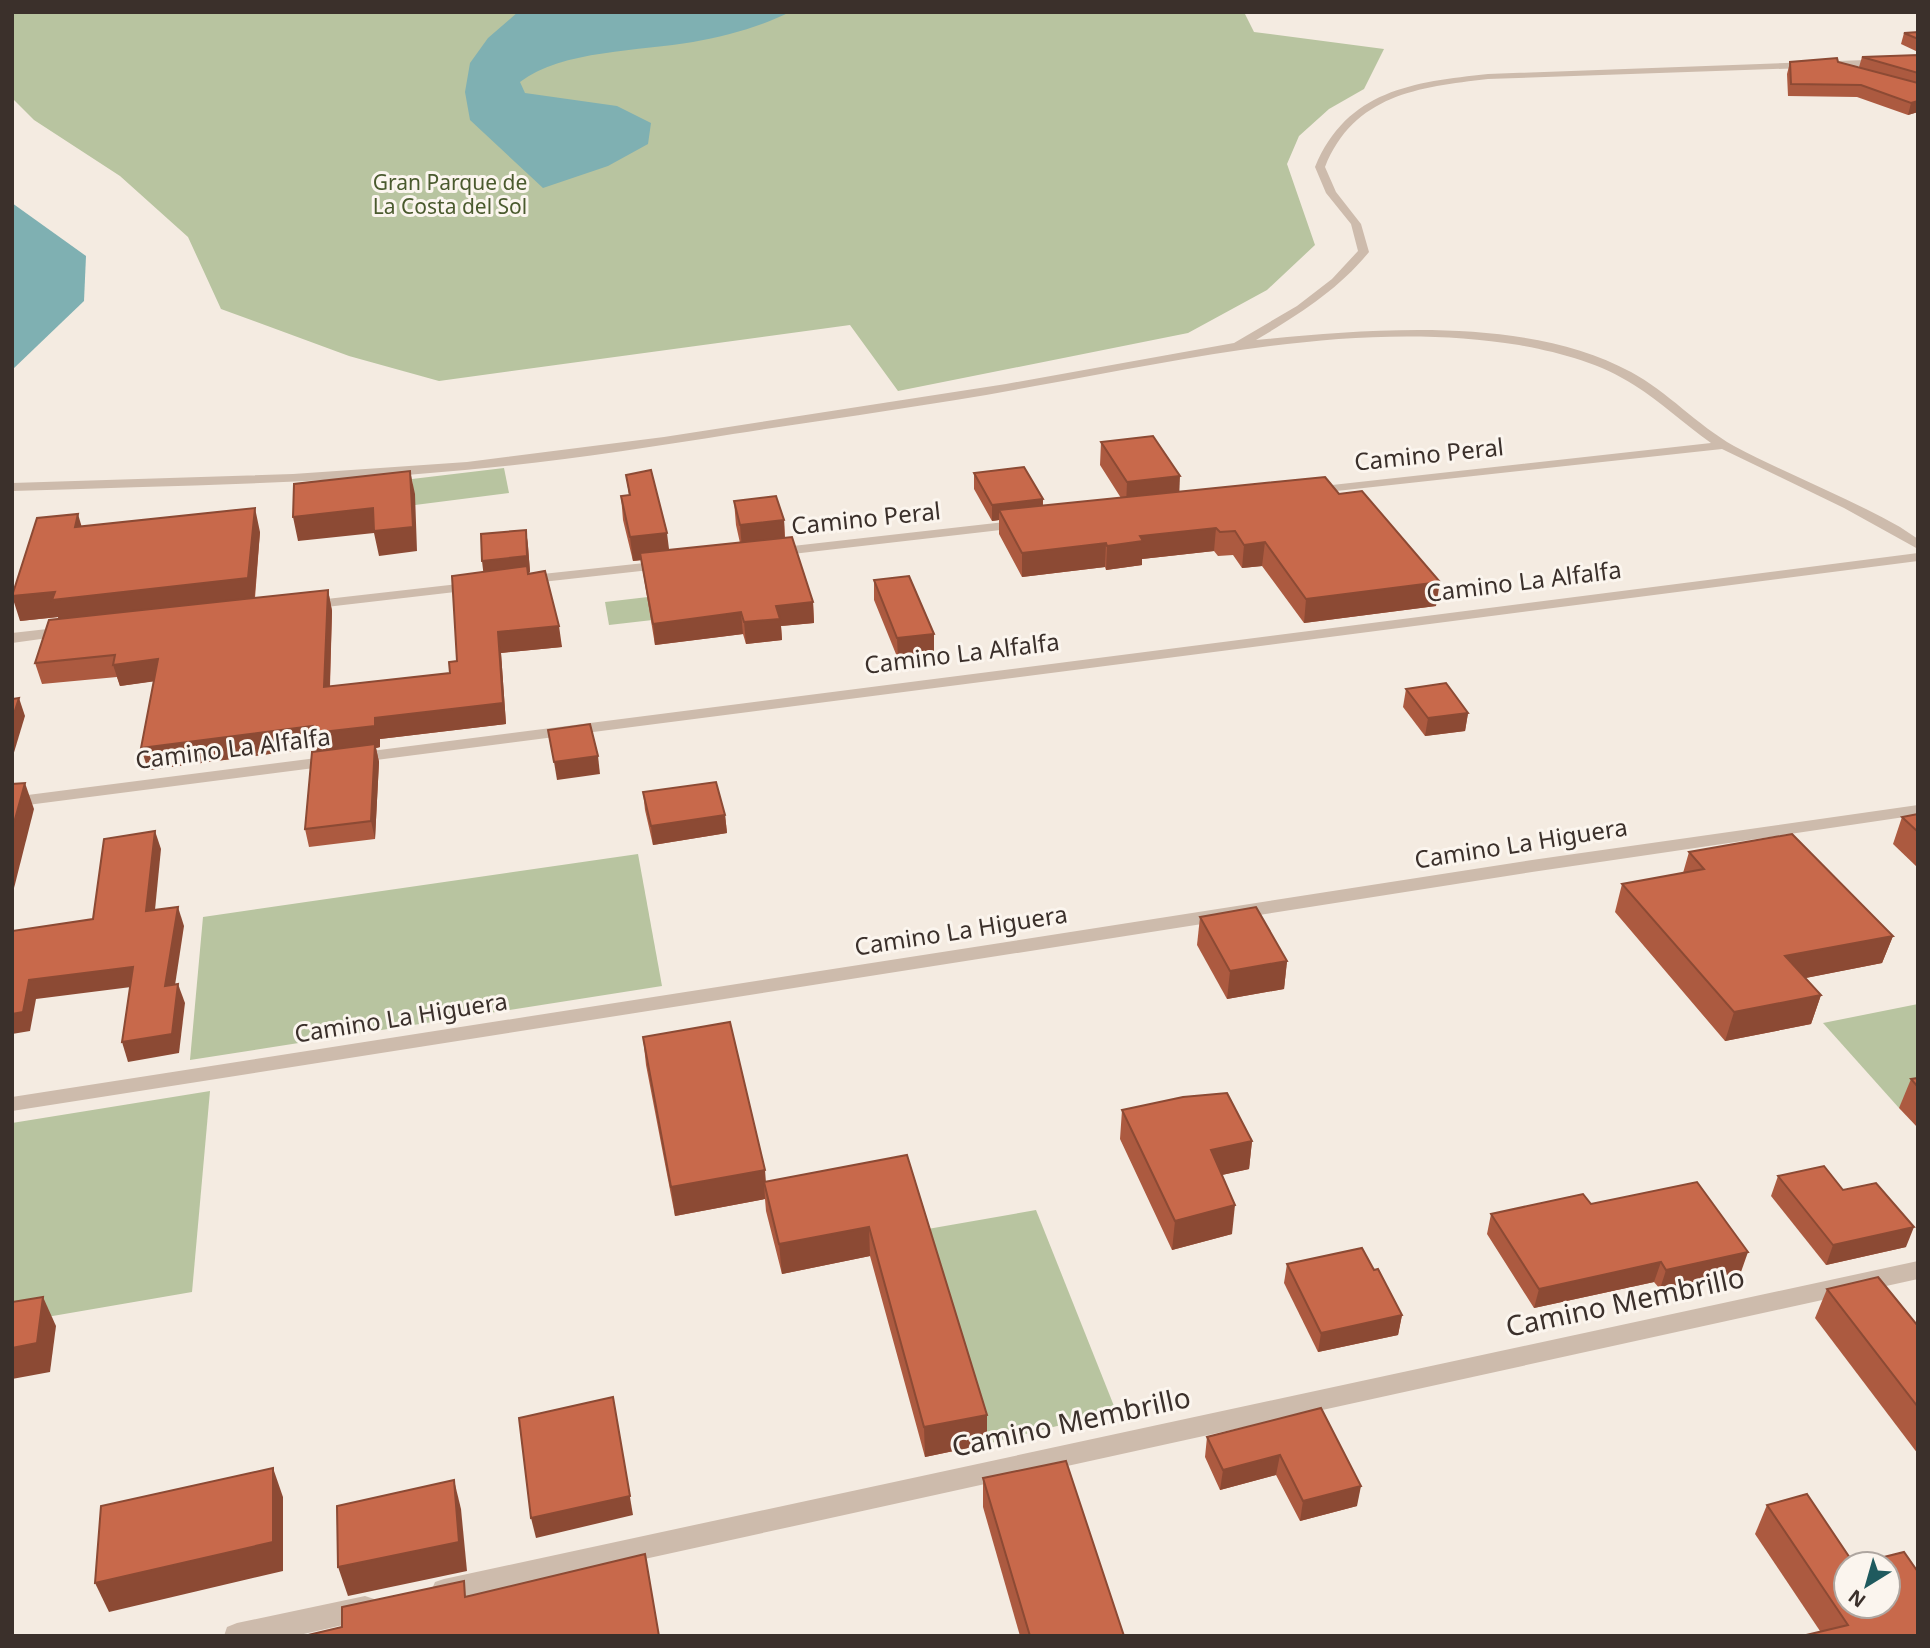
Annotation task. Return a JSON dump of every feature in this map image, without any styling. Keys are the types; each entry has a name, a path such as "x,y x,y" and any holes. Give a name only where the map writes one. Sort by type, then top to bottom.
{"street":[{"path":"1238,346 1301,308 1336,281 1364,252 1356,224 1331,193 1320,167 1329,141 1343,122 1402,92 1484,79 1819,63 1918,61"},
{"path":"1819,63 1856,73"},
{"path":"12,487 280,479 467,466 664,441 828,416 1006,388 1238,346 1341,335 1391,334 1486,338 1524,344 1612,367 1641,384 1724,445 1890,525 1918,545"},
{"name":"Camino Peral","path":"1296,493 1724,445"},
{"name":"Camino Peral","path":"758,554 1034,523"},
{"name":"Camino La Alfalfa","path":"12,802 1918,557"},
{"path":"288,607 675,563"},
{"path":"12,638 81,630"},
{"name":"Camino La Higuera","path":"12,1104 1518,868 1918,810"},
{"name":"Camino Membrillo","path":"415,1597 1918,1270"},
{"path":"237,1636 387,1603"}],"green space":[{"name":"Gran Parque de La Costa del Sol","path":"12,12 1244,12 1254,32 1384,49 1364,89 1329,109 1299,136 1287,164 1315,245 1267,290 1188,333 898,391 850,325 439,381 349,356 221,309 188,237 120,176 34,120 12,98"},
{"path":"504,468 509,493 415,505 412,479"},
{"path":"665,595 670,618 609,625 605,602"},
{"path":"638,854 662,986 190,1060 203,917"},
{"path":"1918,1004 1918,1104 1899,1108 1823,1023"},
{"path":"210,1091 192,1292 12,1323 12,1123"},
{"path":"1036,1210 1116,1411 987,1444 922,1230"}],"water":[{"path":"518,12 790,12 755,27 705,40 579,58 537,71 520,82 525,93 617,106 651,123 648,144 608,166 543,188 470,120 465,92 470,63 488,38"},
{"path":"12,203 86,256 84,301 12,370"}],"building":[{"path":"1918,32 1918,39 1904,33"},
{"path":"1918,55 1918,73 1862,57"},
{"path":"1837,58 1838,62 1918,83 1918,101 1911,103 1861,85 1791,84 1790,62"},
{"path":"1153,436 1180,476 1127,482 1101,442"},
{"path":"1024,467 1043,499 992,505 974,473"},
{"path":"651,470 667,533 630,537 621,496 630,495 626,475"},
{"path":"410,471 413,527 374,531 373,508 293,517 294,484"},
{"path":"1325,477 1339,494 1362,491 1440,582 1306,599 1265,542 1244,545 1235,531 1220,532 1216,528 1140,536 1143,541 1107,546 1106,543 1022,553 999,510"},
{"path":"776,496 784,520 740,525 734,501"},
{"path":"255,508 248,578 52,600 55,592 12,596 37,518 78,514 75,527"},
{"path":"526,530 527,556 482,561 481,534"},
{"path":"792,537 813,602 776,606 780,619 744,622 741,612 653,624 640,553"},
{"path":"527,566 528,574 545,571 559,626 498,632 503,703 375,718 375,726 313,733 313,726 141,748 158,659 113,665 115,655 35,663 49,620 328,590 324,687 450,673 449,662 457,661 452,576"},
{"path":"909,576 934,634 897,638 874,580"},
{"path":"1446,683 1468,713 1428,718 1406,689"},
{"path":"19,698 12,720 12,699"},
{"path":"590,724 598,756 554,762 548,730"},
{"path":"375,744 371,821 305,829 312,752"},
{"path":"716,782 725,815 651,826 643,792"},
{"path":"25,783 12,830 12,784"},
{"path":"1918,814 1918,832 1902,817"},
{"path":"155,831 146,911 178,907 165,986 178,984 172,1034 122,1042 133,967 29,980 23,1012 12,1014 12,931 93,919 104,839"},
{"path":"1792,834 1893,936 1785,956 1821,995 1734,1012 1622,884 1704,869 1689,852"},
{"path":"1256,907 1287,961 1230,971 1200,917"},
{"path":"730,1022 765,1170 671,1187 643,1037"},
{"path":"1918,1078 1918,1087 1911,1079"},
{"path":"1227,1093 1252,1141 1211,1150 1235,1205 1175,1221 1122,1110 1183,1097"},
{"path":"907,1155 987,1415 924,1427 869,1227 779,1244 764,1182"},
{"path":"1824,1166 1843,1190 1876,1183 1914,1227 1833,1245 1778,1176"},
{"path":"1697,1182 1748,1252 1666,1270 1661,1262 1539,1289 1491,1214 1583,1194 1591,1204"},
{"path":"1362,1248 1374,1270 1378,1269 1402,1315 1321,1333 1287,1264"},
{"path":"1878,1277 1918,1326 1918,1407 1827,1289"},
{"path":"43,1297 37,1343 12,1348 12,1302"},
{"path":"613,1397 630,1496 531,1518 519,1418"},
{"path":"1321,1408 1361,1486 1303,1501 1280,1455 1223,1470 1207,1437"},
{"path":"1066,1461 1124,1636 1030,1636 983,1478"},
{"path":"273,1468 273,1542 95,1583 101,1506"},
{"path":"454,1480 459,1542 338,1567 337,1506"},
{"path":"1807,1494 1845,1550 1832,1550 1832,1601 1767,1505"},
{"path":"1904,1552 1918,1572 1918,1636 1802,1636 1848,1625 1845,1620 1902,1620"},
{"path":"645,1554 659,1636 304,1636 342,1627 342,1607 464,1581 465,1597"}]}
